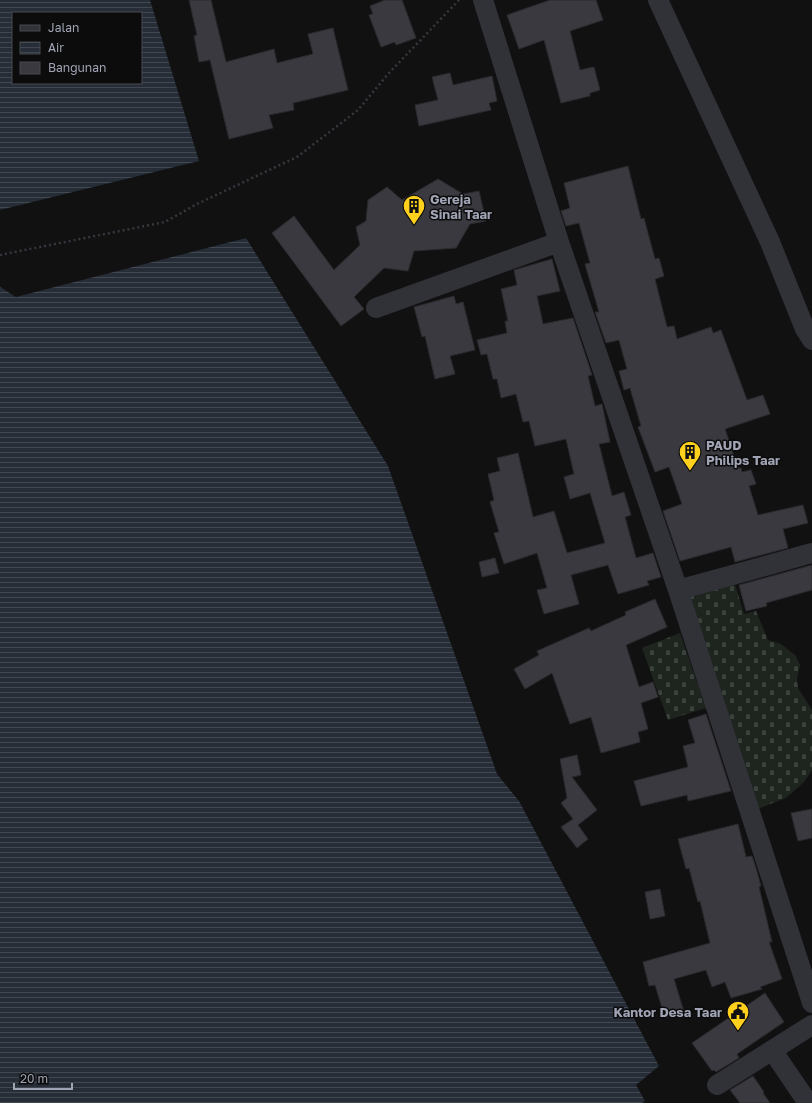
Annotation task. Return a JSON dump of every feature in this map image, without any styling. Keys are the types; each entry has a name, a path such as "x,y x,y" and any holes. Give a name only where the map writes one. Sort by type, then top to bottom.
{"street":[{"path":"483,0 559,242 678,590 812,1003"},
{"path":"658,0 770,242 805,329 812,340"},
{"path":"376,308 559,242"},
{"path":"678,590 812,553"},
{"path":"718,1085 812,1025"},
{"path":"772,1050 808,1103"}],"path":[{"path":"0,256 165,222 197,204 297,157 358,110 388,74 458,0"}],"green space":[{"path":"734,581 744,614 756,611 768,640 781,644 795,655 800,665 797,679 798,688 812,710 812,770 804,782 786,798 755,810 687,595"},
{"path":"680,633 706,708 668,720 642,648"}],"water":[{"path":"0,0 150,0 199,161 0,210"},
{"path":"246,238 388,466 497,774 519,801 659,1066 636,1085 645,1101 642,1103 0,1103 0,287 16,297"}],"building":[{"path":"189,0 211,0 226,62 274,49 277,63 313,54 308,34 333,28 348,90 293,103 294,110 269,115 273,128 229,139 210,60 199,62 194,36 197,35"},
{"path":"385,0 402,0 416,38 396,45 395,42 381,47 369,15 373,14 370,6"},
{"path":"550,0 596,0 603,20 570,31 580,70 594,67 600,90 590,93 590,96 561,103 544,40 519,49 507,15"},
{"path":"450,73 453,85 492,76 497,101 489,103 491,110 419,126 415,105 438,100 432,77"},
{"path":"628,166 641,219 644,218 655,259 659,258 664,276 655,279 667,327 674,326 677,339 711,327 713,333 721,330 747,400 763,395 770,414 725,429 738,468 741,468 742,472 751,470 756,484 749,486 758,515 803,505 808,523 783,529 788,548 735,562 731,547 680,561 663,511 682,504 669,467 655,472 638,427 641,426 630,388 624,390 619,371 627,369 619,340 606,343 595,312 599,312 585,264 590,263 579,223 566,226 561,211 570,208 564,183"},
{"name":"Gereja Sinai Taar","path":"438,179 463,194 479,191 486,221 470,224 456,248 414,251 408,271 384,268 354,297 364,309 341,326 272,233 294,216 334,270 360,245 356,227 366,221 368,200 387,187 402,200"},
{"path":"552,259 560,291 537,296 543,324 573,318 592,375 588,376 595,406 602,404 610,442 599,444 612,496 624,492 631,515 625,517 636,558 653,553 661,577 647,581 649,585 618,594 608,565 571,575 579,604 544,614 537,590 547,588 537,553 504,564 494,533 499,532 490,502 494,500 488,474 500,471 497,458 518,453 533,517 554,511 567,553 605,543 590,493 570,499 564,477 574,474 566,439 535,446 529,421 523,422 516,394 501,398 497,379 493,379 487,354 481,355 477,340 507,333 505,321 508,321 501,289 517,285 514,270"},
{"path":"454,296 456,304 463,302 475,350 450,356 455,374 435,379 425,336 422,337 414,307"},
{"path":"495,558 499,573 482,577 479,562"},
{"path":"812,565 812,590 766,603 767,606 746,611 739,585"},
{"path":"655,599 667,627 626,645 639,687 653,682 658,697 641,703 648,729 638,732 640,742 601,753 591,717 570,724 552,673 525,689 514,669 539,655 537,651 589,628 591,631 626,615 625,612"},
{"path":"706,714 731,791 688,801 687,795 641,806 634,781 688,767 683,746 695,743 688,720"},
{"path":"577,755 581,775 572,777 597,810 578,825 588,839 577,848 561,827 573,819 561,803 567,798 560,759"},
{"path":"812,809 812,838 798,841 791,813"},
{"path":"738,824 746,857 752,856 756,868 772,942 769,942 782,979 760,987 762,989 731,998 725,982 712,987 706,970 674,979 684,1012 665,1018 655,985 649,986 643,962 710,943 700,901 698,902 689,868 686,869 678,839"},
{"path":"660,889 665,916 650,919 645,892"},
{"name":"Kantor Desa Taar","path":"765,993 784,1022 737,1054 739,1058 716,1072 714,1070 712,1071 692,1043"},
{"path":"753,1076 770,1103 740,1103 730,1090"}],"place":[{"name":"Gereja Sinai Taar","path":"414,226"},
{"name":"PAUD Philips Taar","path":"690,472"},
{"name":"Kantor Desa Taar","path":"738,1032"}]}
